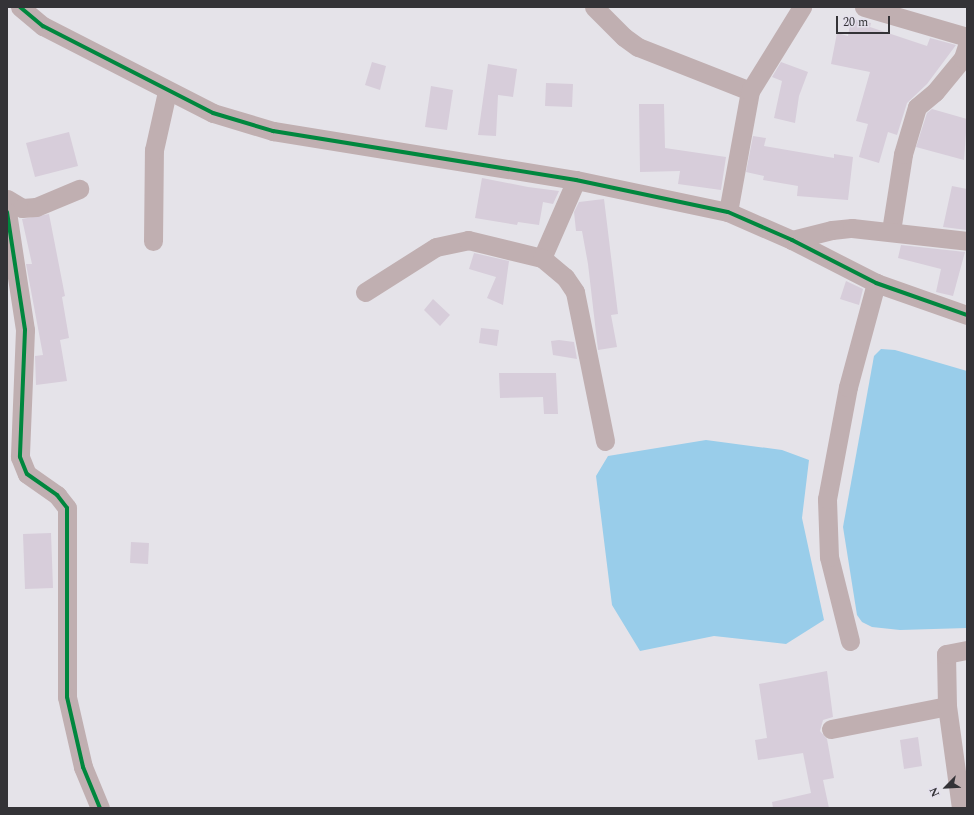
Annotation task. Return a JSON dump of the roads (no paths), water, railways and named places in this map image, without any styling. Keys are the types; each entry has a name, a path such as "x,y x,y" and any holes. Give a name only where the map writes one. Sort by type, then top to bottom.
{"street":[{"path":"20,7 44,26 167,92 213,113 273,131 576,180 728,212 792,240 876,283 967,315"},
{"path":"594,7 624,37 638,47 750,91"},
{"path":"728,212 750,91 802,7"},
{"path":"864,7 967,37"},
{"path":"891,231 903,154 917,107 935,92 963,58 967,46"},
{"path":"153,241 154,150 167,92"},
{"path":"542,258 576,180"},
{"path":"7,199 22,208 36,207 79,189"},
{"path":"7,212 25,330 20,457 27,474 57,495 67,508 67,697 83,767 100,808"},
{"path":"792,240 832,230 891,231 967,241"},
{"path":"365,292 436,247 468,240 542,258 565,277 575,292 605,441"},
{"path":"850,640 830,558 827,499 848,387 876,283"},
{"path":"961,808 948,706 946,654 967,650"},
{"path":"831,729 948,706"}],"water":[{"path":"881,349 895,350 967,371 967,628 900,630 872,627 862,622 857,615 843,527 874,356"},
{"path":"706,440 782,450 809,460 802,518 824,620 786,644 714,636 640,651 612,605 596,476 608,456"}]}
